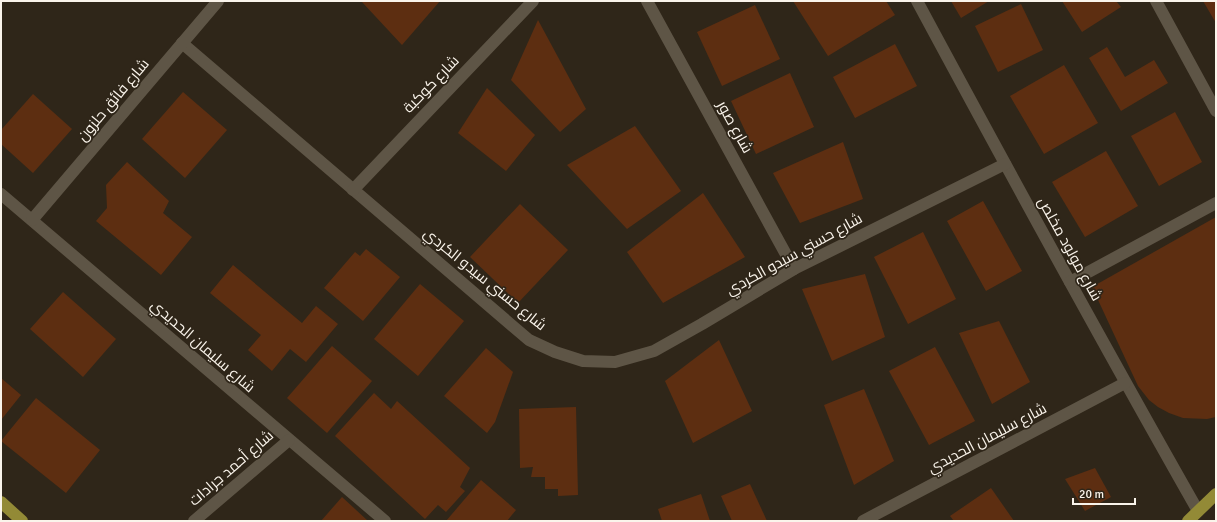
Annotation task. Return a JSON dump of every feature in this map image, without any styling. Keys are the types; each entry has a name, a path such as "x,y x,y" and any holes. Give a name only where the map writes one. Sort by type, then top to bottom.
{"main road":[{"path":"1188,521 1216,494"},
{"path":"1,502 22,521"}],"street":[{"name":"شارع فائق حلزون","path":"32,220 218,1"},
{"name":"شارع كوكبة","path":"353,190 533,1"},
{"name":"شارع صور","path":"647,1 794,269"},
{"name":"شارع مولود مخلص","path":"918,1 1005,164 1198,511"},
{"path":"1156,1 1216,111"},
{"name":"شارع حسني سيدو الكردي","path":"182,44 530,340 555,352 583,361 615,362 654,351 794,269 1005,164"},
{"name":"شارع سليمان الحديدي","path":"1,194 385,521"},
{"path":"1070,282 1216,203"},
{"name":"شارع سليمان الحديدي","path":"863,521 1126,383"},
{"name":"شارع أحمد جرادات","path":"194,521 289,440"}],"building":[{"path":"440,1 402,45 362,2"},
{"path":"793,1 886,1 895,15 828,56"},
{"path":"951,1 989,1 961,18"},
{"path":"1062,1 1116,1 1121,7 1082,32"},
{"path":"1203,1 1216,1 1216,23"},
{"path":"1021,4 1043,50 998,72 975,26"},
{"path":"755,5 780,59 722,86 697,32"},
{"path":"538,20 586,109 560,132 511,80"},
{"path":"895,44 917,86 855,118 833,77"},
{"path":"1107,47 1125,77 1154,60 1168,83 1121,111 1089,58"},
{"path":"1064,65 1098,123 1044,154 1010,96"},
{"path":"790,73 814,127 756,154 731,101"},
{"path":"487,88 535,135 506,171 458,133"},
{"path":"183,92 227,130 185,178 142,139"},
{"path":"33,94 72,129 33,173 1,144 1,130"},
{"path":"1175,112 1202,162 1159,186 1131,136"},
{"path":"635,126 681,191 627,229 567,165"},
{"path":"843,142 863,199 800,223 773,173"},
{"path":"1106,151 1138,206 1085,237 1052,182"},
{"path":"127,162 169,201 163,213 192,237 161,275 96,221 107,208 106,185"},
{"path":"703,193 745,257 663,303 627,252"},
{"path":"983,201 1022,271 986,291 947,221"},
{"path":"520,204 568,250 518,303 470,257"},
{"path":"1216,217 1216,417 1207,419 1183,418 1158,407 1149,400 1138,386 1092,287"},
{"path":"923,232 956,299 908,324 874,257"},
{"path":"366,249 400,277 363,321 324,288 355,252 360,256"},
{"path":"233,265 302,323 316,306 338,324 306,362 290,349 272,371 248,350 261,335 210,293"},
{"path":"865,274 885,337 832,361 802,289"},
{"path":"420,284 464,321 418,376 374,339"},
{"path":"63,292 116,339 83,377 30,329"},
{"path":"999,321 1030,382 992,404 959,333"},
{"path":"719,340 752,411 693,443 665,381"},
{"path":"332,346 372,381 327,433 287,398"},
{"path":"935,347 975,421 929,445 889,371"},
{"path":"486,348 513,372 495,422 487,433 444,396"},
{"path":"1,378 21,395 1,420"},
{"path":"864,389 894,461 854,485 824,405"},
{"path":"374,393 391,409 397,401 470,468 460,487 465,491 446,512 438,505 425,519 335,436"},
{"path":"36,398 100,450 66,493 1,441"},
{"path":"576,407 578,495 558,496 558,489 545,489 545,477 531,477 533,467 520,468 519,409"},
{"path":"1095,468 1111,497 1085,511 1065,479"},
{"path":"481,480 516,510 507,521 446,521"},
{"path":"750,484 767,521 732,521 721,496"},
{"path":"991,488 1014,521 954,521 950,516"},
{"path":"701,494 710,521 662,521 658,509"},
{"path":"342,497 368,521 321,521"}]}
